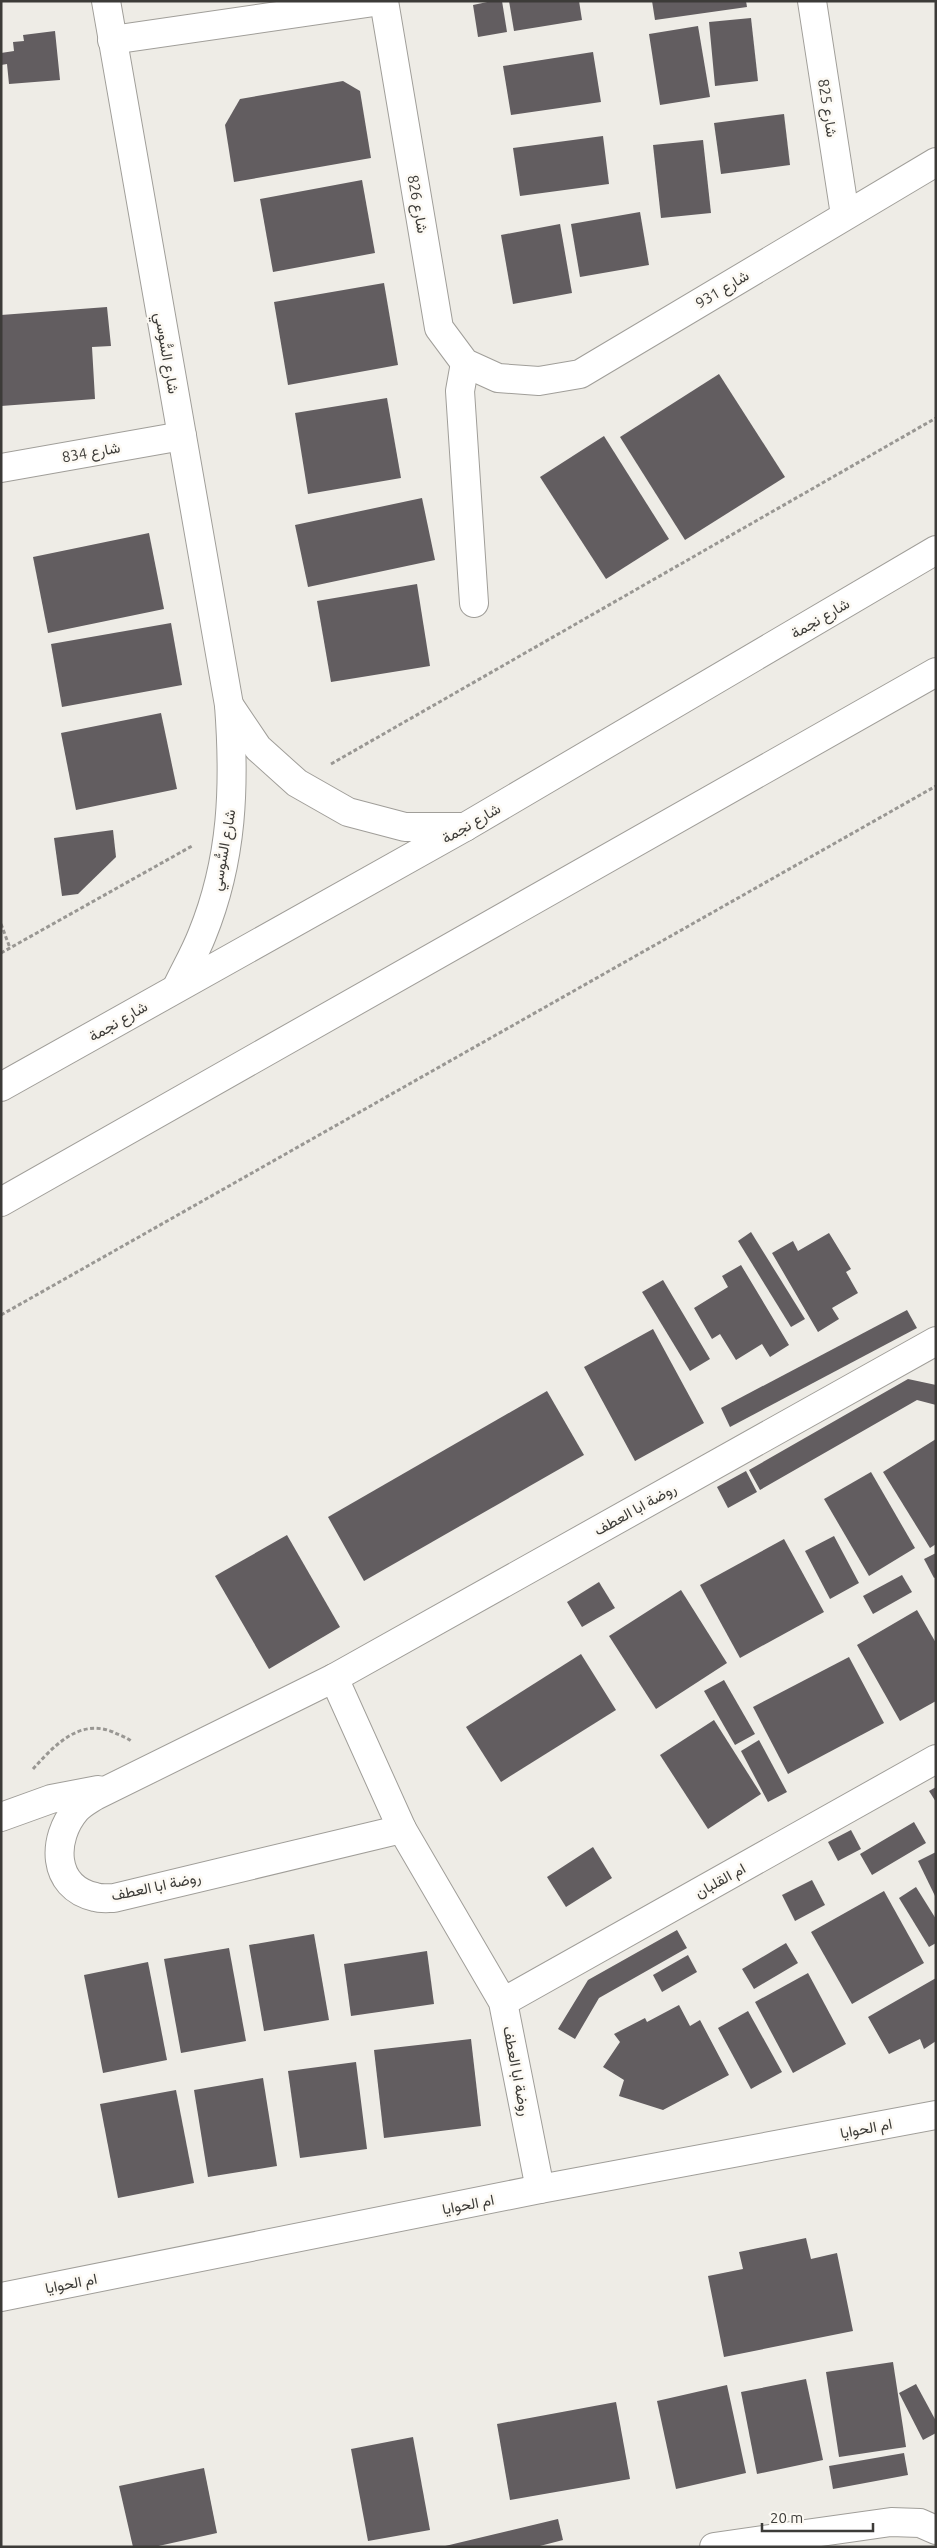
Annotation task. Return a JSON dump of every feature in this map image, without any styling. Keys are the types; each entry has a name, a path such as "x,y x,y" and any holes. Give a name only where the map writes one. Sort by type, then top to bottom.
{"street":[{"name":"شارع السُّوسي","path":"106,1 229,705 234,765 231,824 217,890 202,935 177,987"},
{"name":"شارع 826","path":"112,40 382,1 439,328 465,363 498,378"},
{"name":"شارع 825","path":"812,1 845,215"},
{"name":"شارع 931","path":"498,378 539,381 580,374 936,162"},
{"path":"465,363 460,391 474,603"},
{"name":"شارع 834","path":"1,468 182,436"},
{"name":"شارع نجمة","path":"1,1086 465,827 936,550"},
{"path":"1,1202 936,672"},
{"name":"شارع السُّوسي","path":"229,705 258,748 297,783 348,812 405,827 465,827"},
{"name":"روضة ابا العطف","path":"402,1829 114,1898 95,1898 70,1884 62,1868 58,1847 66,1825 78,1808 112,1787 334,1678 936,1341"},
{"name":"روضة ابا العطف","path":"334,1678 402,1829 503,2002 540,2190"},
{"name":"ام القلبان","path":"503,2002 936,1759"},
{"path":"1,1816 51,1799 112,1787"},
{"name":"ام الحوايا","path":"1,2297 540,2190 936,2115"},
{"path":"714,2547 891,2522 920,2524 936,2530"}],"path":[{"path":"297,783 936,418"},
{"path":"1,1315 936,786"},
{"path":"1,953 231,824"},
{"path":"1,924 10,948"},
{"path":"30,1772 58,1742 80,1729 105,1729 128,1738 158,1764"}],"building":[{"path":"502,1 507,32 478,37 473,5"},
{"path":"509,1 579,1 582,20 514,31"},
{"path":"652,1 746,1 747,7 655,20"},
{"path":"751,18 758,81 715,86 709,22"},
{"path":"698,26 710,97 660,105 649,34"},
{"path":"55,31 60,80 9,84 7,64 1,65 1,53 14,51 13,42 24,41 23,35"},
{"path":"593,52 601,102 511,115 503,66"},
{"path":"343,81 360,91 371,158 234,182 225,125 240,99"},
{"path":"784,114 790,165 721,174 714,123"},
{"path":"603,136 609,184 520,196 513,148"},
{"path":"703,140 711,213 661,218 653,145"},
{"path":"362,180 375,253 273,272 260,199"},
{"path":"640,212 649,265 580,277 571,224"},
{"path":"560,224 572,293 513,304 501,235"},
{"path":"384,283 398,365 288,385 274,302"},
{"path":"107,307 111,346 92,347 95,399 1,406 1,315"},
{"path":"719,374 785,477 685,540 620,437"},
{"path":"387,398 401,478 308,494 295,413"},
{"path":"604,436 669,539 606,579 540,477"},
{"path":"422,498 435,560 308,587 295,525"},
{"path":"149,533 164,609 48,633 33,557"},
{"path":"417,584 430,666 331,682 317,601"},
{"path":"171,623 182,685 62,707 51,644"},
{"path":"161,713 177,789 76,810 61,733"},
{"path":"113,830 116,857 78,894 62,896 54,838"},
{"path":"751,1232 805,1319 791,1327 738,1241"},
{"path":"829,1233 851,1269 846,1272 858,1293 832,1308 839,1319 818,1332 772,1253 793,1241 798,1251"},
{"path":"741,1265 789,1345 770,1357 762,1344 736,1360 720,1334 712,1339 694,1308 728,1287 722,1276"},
{"path":"663,1280 710,1359 690,1371 642,1292"},
{"path":"907,1310 917,1328 730,1427 721,1408"},
{"path":"653,1329 704,1423 635,1461 584,1367"},
{"path":"908,1379 936,1385 936,1405 917,1400 760,1490 749,1470"},
{"path":"547,1391 584,1455 364,1581 328,1517"},
{"path":"936,1439 936,1544 930,1548 883,1472"},
{"path":"746,1471 757,1492 728,1508 717,1487"},
{"path":"871,1472 915,1548 869,1576 824,1499"},
{"path":"287,1535 340,1627 269,1669 215,1576"},
{"path":"834,1536 859,1583 830,1599 805,1551"},
{"path":"784,1539 824,1612 740,1658 700,1585"},
{"path":"936,1553 936,1577 934,1578 924,1559"},
{"path":"902,1575 912,1592 873,1614 863,1596"},
{"path":"599,1582 615,1608 582,1627 567,1602"},
{"path":"681,1590 727,1663 656,1709 609,1636"},
{"path":"917,1610 936,1643 936,1701 900,1721 857,1645"},
{"path":"581,1654 616,1710 501,1782 466,1727"},
{"path":"849,1657 884,1723 788,1774 753,1707"},
{"path":"724,1680 755,1734 735,1745 704,1691"},
{"path":"714,1720 761,1794 708,1829 660,1755"},
{"path":"759,1740 787,1792 768,1802 741,1751"},
{"path":"936,1787 936,1802 929,1791"},
{"path":"914,1822 926,1843 872,1875 860,1854"},
{"path":"851,1830 861,1849 838,1861 828,1842"},
{"path":"593,1847 612,1878 566,1907 547,1877"},
{"path":"936,1852 936,1898 918,1861"},
{"path":"812,1880 825,1905 795,1921 782,1895"},
{"path":"916,1887 936,1919 936,1943 929,1947 899,1898"},
{"path":"884,1891 924,1963 852,2004 811,1932"},
{"path":"677,1930 687,1948 599,1998 575,2039 558,2029 588,1980"},
{"path":"314,1934 329,2020 264,2031 249,1945"},
{"path":"786,1943 798,1963 754,1989 742,1969"},
{"path":"229,1948 246,2041 181,2053 164,1959"},
{"path":"427,1951 434,2004 351,2016 344,1964"},
{"path":"688,1955 697,1972 662,1992 653,1975"},
{"path":"148,1962 167,2060 103,2073 84,1975"},
{"path":"808,1973 846,2044 793,2073 755,2002"},
{"path":"936,1978 936,2041 924,2049 920,2039 889,2054 868,2017"},
{"path":"679,2005 690,2026 700,2020 729,2075 663,2110 619,2096 624,2080 603,2067 620,2042 614,2034 645,2018 647,2022"},
{"path":"748,2011 782,2072 751,2089 718,2028"},
{"path":"471,2039 481,2126 384,2138 374,2050"},
{"path":"356,2062 367,2149 300,2158 288,2071"},
{"path":"263,2078 277,2166 208,2177 194,2090"},
{"path":"176,2090 194,2183 118,2198 100,2104"},
{"path":"806,2238 811,2259 837,2253 853,2331 724,2357 708,2276 743,2269 739,2252"},
{"path":"893,2362 906,2447 839,2457 826,2372"},
{"path":"806,2379 823,2460 757,2474 741,2392"},
{"path":"916,2384 936,2421 936,2433 923,2440 899,2393"},
{"path":"727,2385 746,2473 676,2489 657,2401"},
{"path":"616,2402 630,2479 510,2500 497,2424"},
{"path":"413,2437 430,2530 368,2541 351,2449"},
{"path":"904,2453 908,2475 833,2489 829,2466"},
{"path":"204,2468 217,2533 154,2547 133,2547 119,2486"},
{"path":"558,2519 563,2540 536,2547 441,2547"}]}
